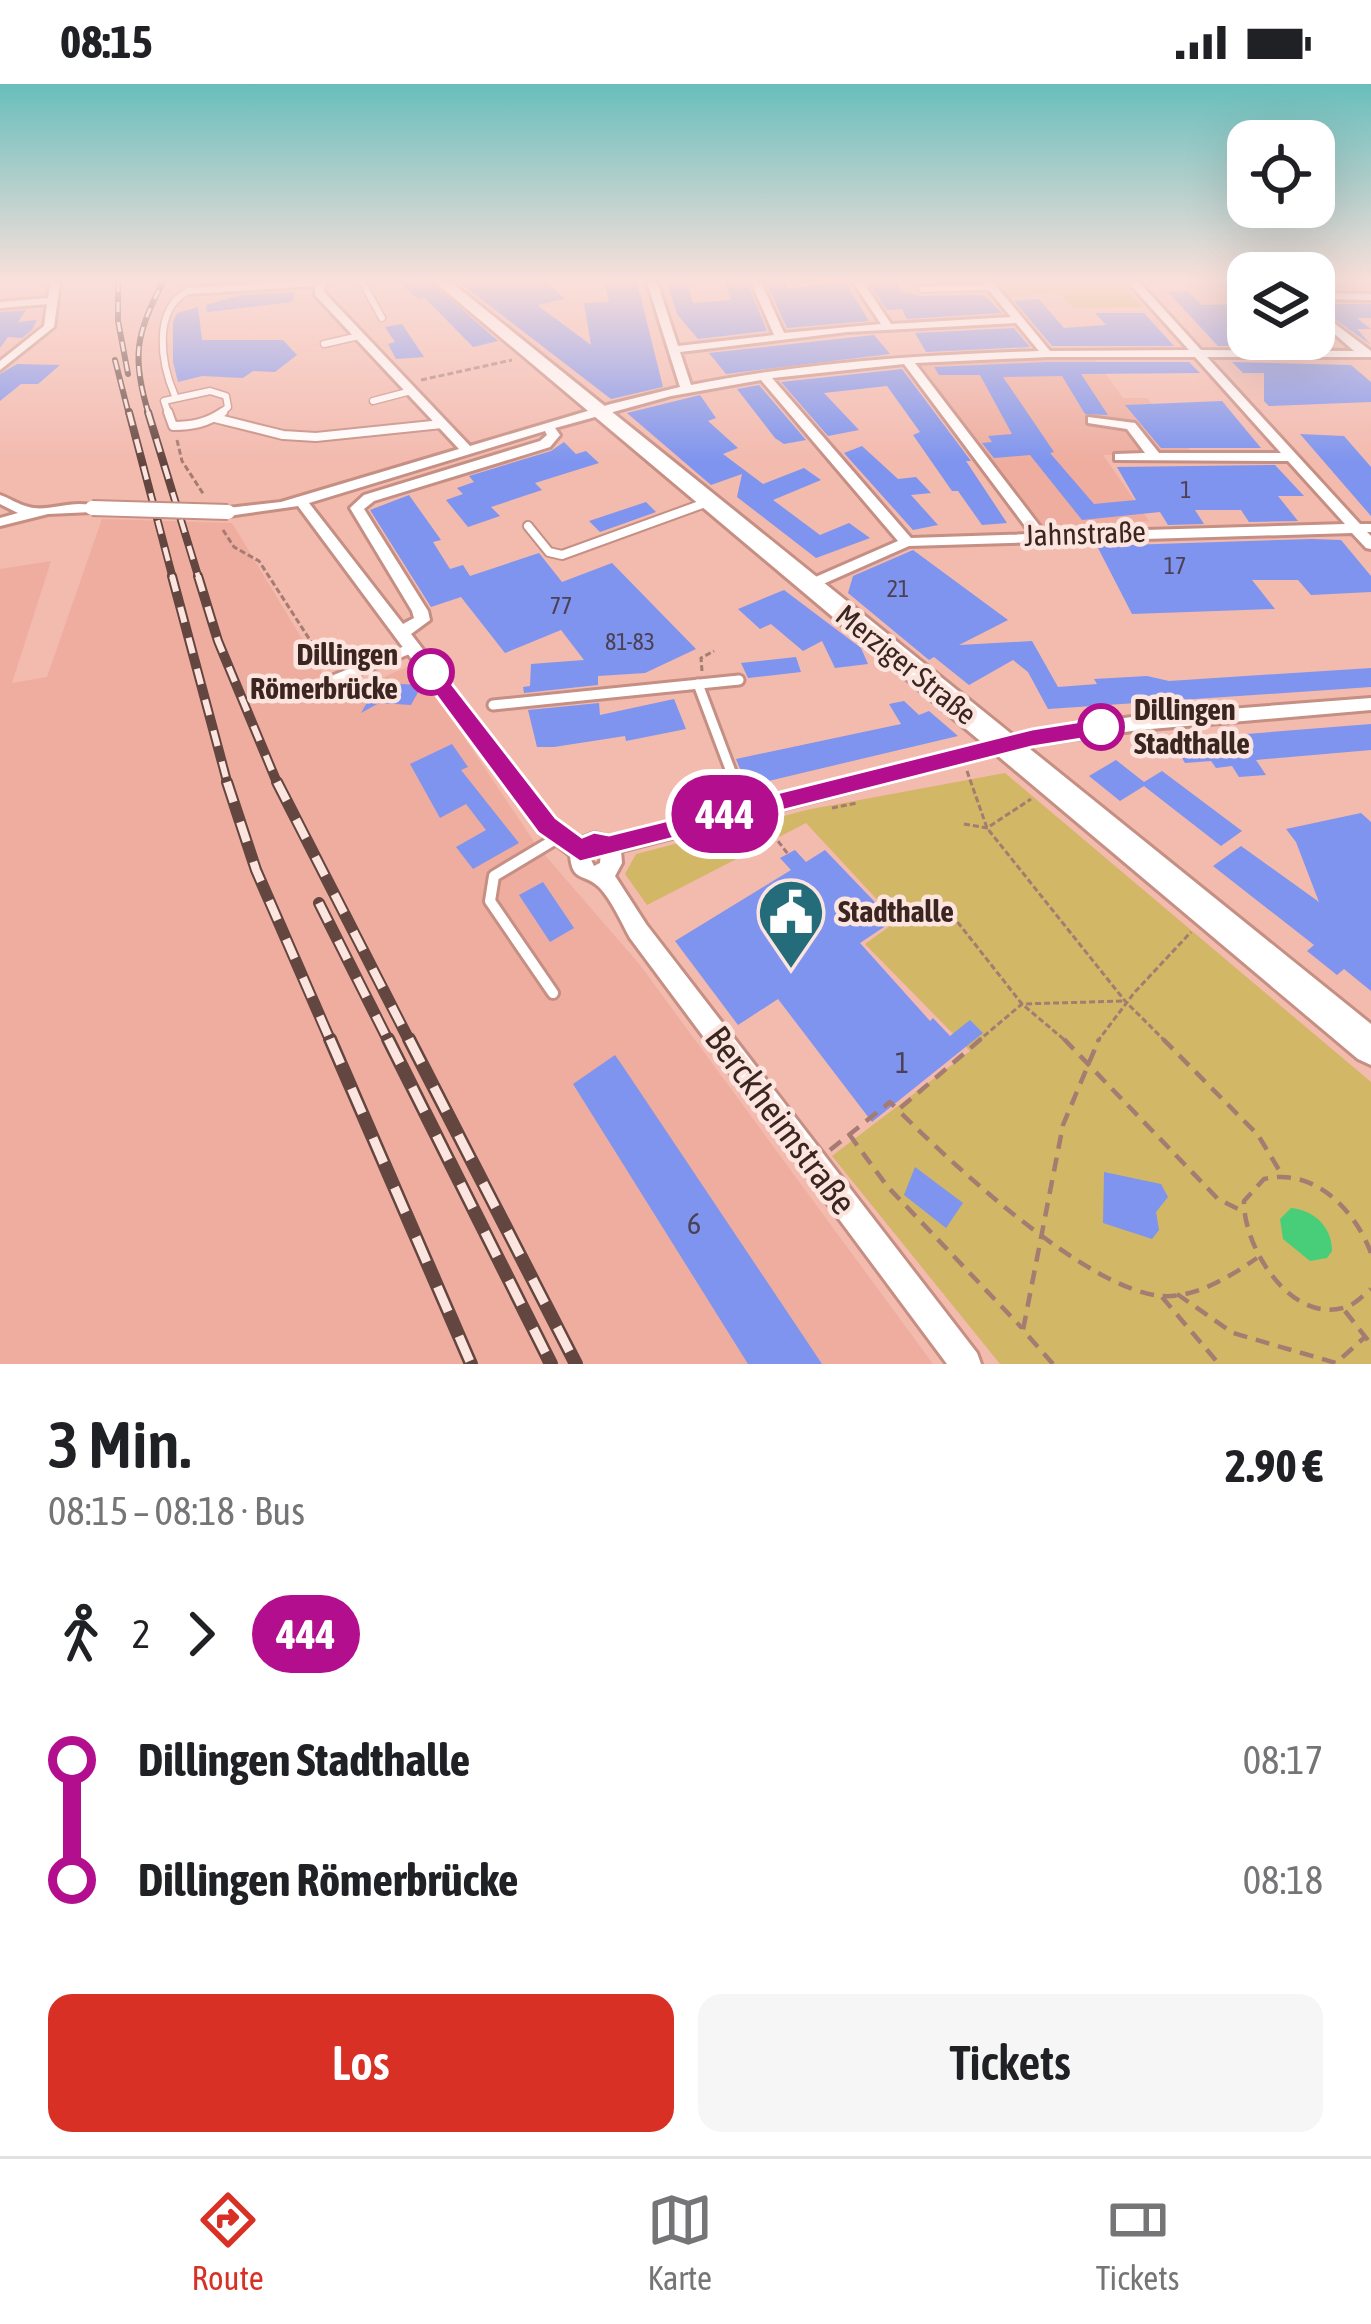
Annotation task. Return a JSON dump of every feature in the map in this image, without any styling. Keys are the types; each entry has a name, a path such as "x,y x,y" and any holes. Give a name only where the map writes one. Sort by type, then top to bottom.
{"main road":[{"name":"Merziger Straße","path":"514,342 1371,1047"}],"street":[{"path":"0,367 32,342"},
{"path":"365,342 468,451"},
{"path":"670,342 687,390"},
{"path":"672,350 736,342"},
{"path":"1037,342 1047,354"},
{"path":"1189,342 1364,528 1371,544"},
{"path":"0,522 29,513 92,508 220,511 302,501 687,390 906,359 1047,354 1366,357"},
{"path":"906,359 1040,536"},
{"path":"766,379 907,542"},
{"path":"1092,420 1125,422 1154,457"},
{"path":"407,640 422,620 420,611 357,508 369,498 545,444 554,435 549,428"},
{"path":"1120,457 1293,457"},
{"path":"0,499 29,513"},
{"path":"302,501 559,837 580,851 594,843 605,859 745,809 1004,745 1139,723 1371,704"},
{"name":"Jahnstraße","path":"809,585 907,542 1364,528"},
{"name":"Berckheimstraße","path":"605,859 611,894 966,1364"}],"lane":[{"path":"165,342 163,362 175,396"},
{"path":"324,344 334,342"},
{"path":"373,400 408,387"},
{"path":"215,418 228,407 226,397 210,391 164,400 173,426 215,418 283,435 316,437 442,424"},
{"path":"528,526 549,552 562,555 708,502"},
{"path":"336,679 407,640"},
{"path":"493,705 739,680"},
{"path":"701,684 745,809"},
{"path":"553,993 490,901 494,876 559,837"}],"path":[{"path":"408,387 531,356"},
{"path":"173,426 182,461 220,511"},
{"path":"223,530 234,547 259,561 336,679"},
{"path":"701,684 700,659 714,651"},
{"path":"962,758 987,828 1125,1001 1258,1135 1282,1175"},
{"path":"964,824 987,828 1053,784"},
{"path":"830,808 856,803"},
{"path":"767,826 788,854"},
{"path":"1023,1330 1056,1144 1088,1060 1125,1001 1208,913"},
{"path":"952,915 1022,1004 1088,1060 1218,1199 1242,1211"},
{"path":"898,1110 1022,1004 1125,1001"},
{"path":"814,1163 890,1102 936,1151 1080,1261 1139,1292 1176,1294 1231,1276 1256,1258"},
{"path":"850,1134 887,1186 1053,1364"},
{"path":"1371,1250 1343,1206 1302,1180 1282,1175 1262,1179 1248,1192 1242,1211 1256,1258 1297,1298 1321,1308 1344,1310 1361,1303 1371,1289"},
{"path":"1176,1294 1233,1334 1336,1363 1365,1337"},
{"path":"1161,1296 1220,1364"},
{"path":"1344,1310 1371,1344"}],"shaded area":[{"path":"1094,358 1123,398 1147,398 1193,454 1103,455 1149,521 1041,528 915,362"},
{"path":"102,519 232,523 337,697 407,667 431,688 537,846 640,965 933,1364 0,1364 0,569 51,561 12,683 47,677"},
{"path":"1005,773 1371,1082 1371,1364 1000,1364 832,1156 970,1051 865,944 897,921 806,823 647,905 625,874 636,854 811,809"},
{"path":"1291,1208 1307,1212 1325,1227 1332,1251 1327,1258 1310,1261 1283,1239 1280,1219"}],"building":[{"path":"173,342 285,342 297,355 275,372 178,382"},
{"path":"414,342 424,357 396,359 388,344"},
{"path":"537,342 652,342 663,387 611,399"},
{"path":"812,342 880,342 890,354 726,374 709,353"},
{"path":"920,342 1026,342 1030,347 926,352"},
{"path":"1048,342 1170,342 1174,346 1052,346"},
{"path":"1189,362 1200,373 1081,374 1108,415 1085,414 1062,376 1003,377 1054,452 1050,453 1094,504 1136,500 1117,467 1275,465 1304,496 1278,496 1298,521 1249,522 1241,510 1195,510 1204,524 1168,525 1160,512 1082,520 1030,455 994,458 982,443 992,442 988,436 1012,434 980,375 939,375 934,367"},
{"path":"1232,362 1351,365 1371,382 1371,402 1269,406 1264,401 1264,373 1243,373"},
{"path":"17,364 60,365 38,384 21,384 0,401 0,374"},
{"path":"902,369 971,461 966,461 1007,523 982,525 958,491 952,491 913,435 920,432 887,386 824,393 859,430 828,436 781,382"},
{"path":"759,385 806,440 784,444 775,438 737,389"},
{"path":"700,395 716,418 708,421 738,448 723,454 763,484 804,468 821,480 773,500 820,535 849,523 870,538 816,558 737,497 742,474 711,485 627,413"},
{"path":"1222,401 1261,448 1161,448 1125,405"},
{"path":"1300,434 1344,436 1371,467 1371,516"},
{"path":"564,442 576,454 586,451 599,463 535,483 542,490 491,507 500,516 468,527 446,500 463,494 457,488 474,482 469,476 551,451"},
{"path":"862,446 898,479 916,477 931,493 911,495 938,525 913,530 844,453"},
{"path":"409,495 441,540 433,542 450,569 463,565 470,576 539,553 562,582 612,563 696,649 645,673 598,676 598,685 524,693 523,687 530,686 531,664 584,660 561,630 505,653 461,597 431,607 370,510"},
{"path":"646,502 656,512 600,532 589,521"},
{"path":"1341,540 1371,576 1371,592 1311,595 1298,580 1252,580 1275,609 1132,614 1097,546"},
{"path":"913,550 1008,620 959,645 1032,641 1058,687 1097,684 1094,679 1147,676 1169,681 1371,668 1371,687 1048,709 1028,672 1013,660 969,685 934,657 929,660 848,593 853,576"},
{"path":"784,590 861,648 868,664 835,668 822,641 803,651 771,624 760,629 738,609"},
{"path":"796,657 801,672 748,678 741,663"},
{"path":"378,683 422,685 411,705 379,703 361,713"},
{"path":"674,699 686,729 626,741 625,736 554,747 537,747 528,710 599,703 600,715"},
{"path":"904,701 919,715 929,711 958,736 747,786 736,759 901,724 889,704"},
{"path":"1371,724 1371,750 1256,760 1266,775 1239,777 1232,766 1216,768 1211,761 1185,763 1171,740"},
{"path":"452,744 468,767 461,770 519,843 473,869 456,847 486,830 466,804 440,818 410,764"},
{"path":"1116,760 1144,782 1162,771 1242,831 1221,846 1144,786 1120,801 1089,776"},
{"path":"1361,813 1371,822 1371,991 1344,969 1337,975 1307,951 1314,945 1213,866 1241,846 1319,902 1296,842 1286,829"},
{"name":"Stadthalle","path":"795,850 806,862 825,850 893,921 860,943 930,1021 933,1018 950,1036 970,1020 983,1033 872,1122 778,999 738,1025 675,941 791,870 780,858"},
{"path":"543,882 574,928 550,942 519,895"},
{"path":"615,1055 822,1364 748,1364 573,1084"},
{"path":"915,1167 963,1203 946,1228 904,1195"},
{"path":"1104,1172 1161,1184 1168,1197 1156,1212 1159,1230 1152,1239 1103,1223"}],"railway":[{"path":"122,342 128,374"},
{"path":"140,342 138,361 149,415"},
{"path":"115,360 129,415"},
{"path":"129,412 173,579"},
{"path":"148,412 199,579"},
{"path":"172,576 228,785"},
{"path":"198,576 218,641 278,785"},
{"path":"227,782 256,870 331,1042"},
{"path":"277,782 410,1042"},
{"path":"319,903 389,1042"},
{"path":"330,1039 471,1364"},
{"path":"388,1039 551,1364"},
{"path":"409,1039 576,1364"}],"bus line":[{"name":"444","path":"431,672 547,826 580,851 594,843 609,846 1032,738 1101,727"}],"place":[{"name":"Dillingen Römerbrücke","path":"431,672"},
{"name":"Dillingen Stadthalle","path":"1101,727"},
{"name":"Stadthalle","path":"791,971"}]}
